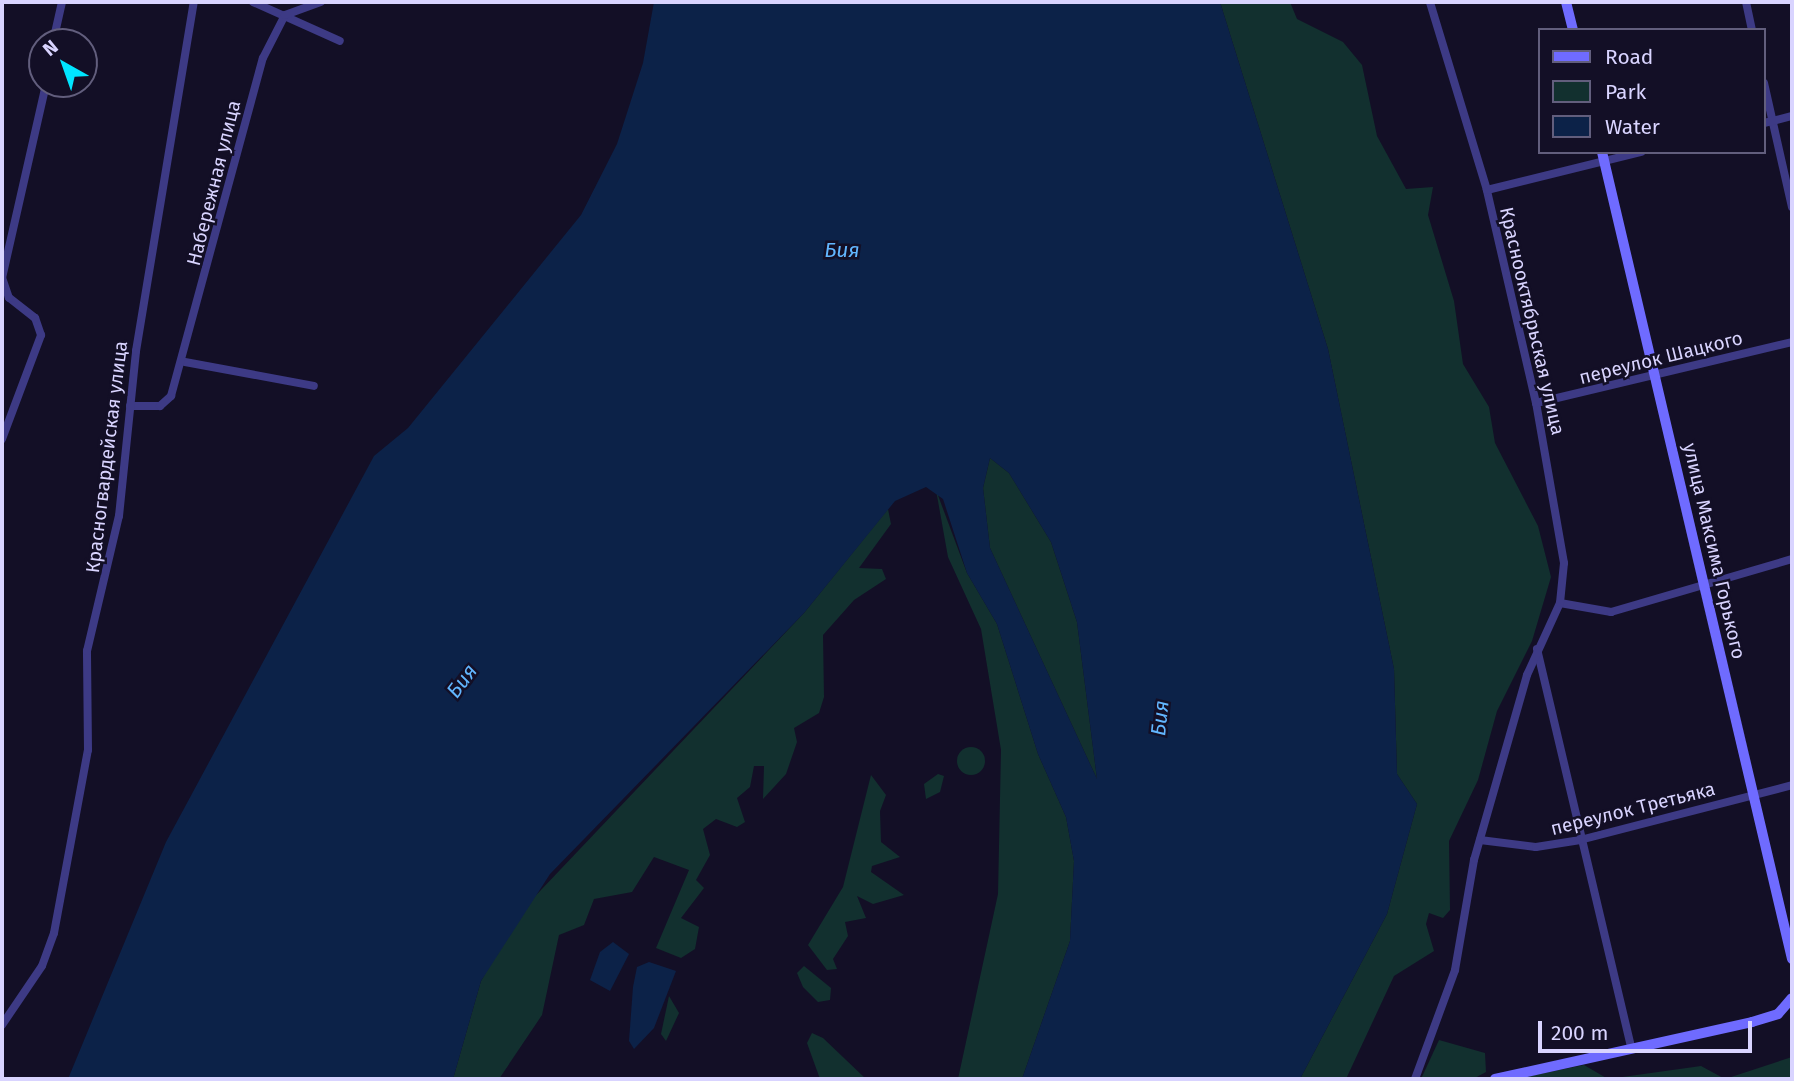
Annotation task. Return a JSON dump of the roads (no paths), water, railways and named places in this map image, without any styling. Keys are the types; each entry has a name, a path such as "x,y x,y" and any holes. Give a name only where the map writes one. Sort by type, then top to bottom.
{"main road":[{"path":"1566,2 1572,28"},
{"name":"улица Максима Горького","path":"1603,157 1792,959"},
{"path":"1496,1079 1752,1022 1791,1002"}],"street":[{"path":"56,28 62,2"},
{"name":"Красногвардейская улица","path":"2,1025 38,974 54,933 88,750 87,651 109,574 130,406 194,2"},
{"path":"253,2 267,4 340,41"},
{"path":"285,15 321,2"},
{"name":"Краснооктябрьская улица","path":"1415,1079 1455,970 1480,840 1537,649 1560,603 1563,550 1536,403 1487,190 1430,2"},
{"path":"1746,2 1752,28"},
{"name":"Набережная улица","path":"130,406 164,405 185,362 259,69 285,15"},
{"path":"2,439 41,335 35,318 9,298 2,278 43,98"},
{"path":"1766,102 1768,122 1792,207"},
{"path":"1768,122 1792,116"},
{"path":"1487,190 1541,182 1603,157 1626,154"},
{"name":"переулок Шацкого","path":"1536,403 1655,377 1792,342"},
{"path":"185,362 314,386"},
{"path":"1560,603 1611,612 1703,582 1792,559"},
{"path":"1537,649 1555,706 1580,841 1630,1048"},
{"name":"переулок Третьяка","path":"1480,840 1534,847 1580,841 1792,785"}],"water":[{"name":"Бия","path":"654,2 1220,2 1328,349 1394,669 1397,774 1417,804 1387,914 1300,1079 1022,1079 1070,941 1074,861 1066,817 1038,754 997,624 967,573 943,499 926,487 895,501 804,613 550,874 481,981 453,1079 68,1079 166,842 374,456 408,428 581,215 617,144 643,63","holes":["990,458 1009,473 1051,542 1077,622 1097,779 990,548 983,488"]},
{"path":"613,942 629,954 610,991 590,980 600,952"},
{"path":"649,962 676,971 654,1028 634,1049 629,1041 633,987 637,967"}]}
